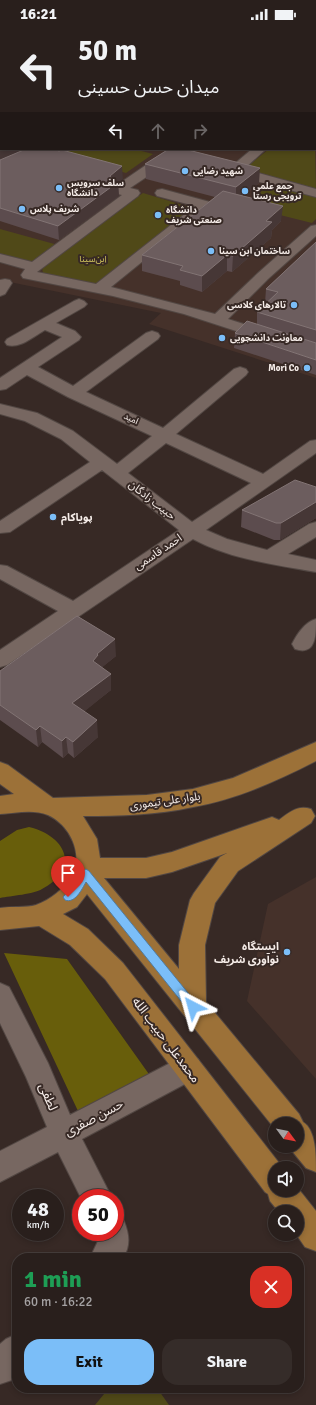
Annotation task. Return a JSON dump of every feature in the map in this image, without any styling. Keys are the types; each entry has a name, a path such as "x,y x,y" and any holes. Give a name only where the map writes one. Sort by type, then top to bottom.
{"main road":[{"name":"بلوار علی تیموری","path":"0,805 11,802 110,807 188,800 237,787 262,777 316,751"},
{"path":"0,771 48,805 71,817 83,832 89,849 87,871 76,890 61,904 41,914 1,919"},
{"path":"87,871 146,868 172,862 310,813"},
{"path":"193,1007 192,945 203,900 229,864 310,813"},
{"path":"87,871 193,1007 283,1117"},
{"name":"محمدعلی حبیب الله","path":"41,914 79,937 114,971 268,1173"},
{"path":"304,1143 316,1158"},
{"path":"286,1197 316,1236"}],"street":[{"path":"234,171 259,150"},
{"path":"2,281 31,271 133,193 119,190 169,154"},
{"path":"219,167 316,193"},
{"path":"122,174 136,178"},
{"path":"99,289 205,205 162,193"},
{"path":"218,320 263,276 316,229"},
{"path":"0,258 31,271 189,310 316,352"},
{"path":"13,342 79,304"},
{"path":"0,385 71,339 72,335 44,324"},
{"path":"74,393 152,336"},
{"name":"امید","path":"27,368 74,393 264,482"},
{"path":"117,473 240,372"},
{"name":"حبیب زادگان","path":"0,409 31,417 67,435 191,530 214,542 270,557 316,566"},
{"name":"احمد قاسمی","path":"0,660 264,482 316,444"},
{"path":"4,528 102,462"},
{"path":"270,557 316,528"},
{"path":"0,571 73,610"},
{"path":"302,644 316,626"},
{"name":"لطفی","path":"0,995 38,1072 64,1134 92,1189"},
{"name":"حسن صفری","path":"0,1167 188,1068"},
{"path":"108,1253 114,1244 114,1241"},
{"path":"0,1368 12,1355"}],"shaded area":[{"name":"دانشگاه صنعتی شریف","path":"0,150 316,150 316,378 149,324 161,313 0,280"},
{"path":"29,827 42,831 60,845 64,854 65,863 62,872 54,881 38,891 0,898 0,841 17,830"},
{"name":"ایستگاه نوآوری شریف","path":"316,877 316,1079 247,1001 268,904"},
{"path":"4,953 67,959 151,1077 78,1111"}],"green space":[{"path":"138,150 153,154 126,173 50,151"},
{"path":"268,150 315,150 316,190 243,170"},
{"path":"271,183 316,195 316,219 312,223 244,206"},
{"name":"ابن‌سینا","path":"143,193 196,209 97,284 43,273 42,268"},
{"path":"0,229 58,245 29,264 0,256"},
{"path":"105,1393 161,1393 169,1405 95,1405"}],"building":[{"path":"24,150 62,150 122,166 110,176 112,180 118,182 58,226 0,208 0,160"},
{"path":"167,150 188,150 260,168 236,187 145,164"},
{"path":"223,191 283,206 266,221 272,222 233,256 227,255 202,276 180,270 183,266 142,255"},
{"name":"تالارهای کلاسی","path":"316,242 316,330 257,312 278,292 266,289"},
{"path":"247,321 316,343 316,360 235,333"},
{"path":"295,480 316,487 316,502 281,523 276,523 242,510"},
{"path":"77,616 115,639 97,654 98,655 93,661 111,674 72,703 97,720 73,742 66,737 62,741 40,726 36,730 0,705 0,671"}],"place":[{"name":"شهید رضایی","path":"185,171"},
{"name":"سلف سرویس دانشگاه","path":"59,188"},
{"name":"جمع علمی ترویجی رستا","path":"245,191"},
{"name":"شریف پلاس","path":"22,209"},
{"name":"دانشگاه صنعتی شریف","path":"158,215"},
{"name":"ساختمان ابن سینا","path":"211,251"},
{"name":"تالارهای کلاسی","path":"294,305"},
{"name":"معاونت دانشجویی","path":"222,338"},
{"name":"Mori Co","path":"307,368"},
{"name":"پویاکام","path":"53,517"},
{"name":"ایستگاه نوآوری شریف","path":"287,952"}],"route":[{"path":"68,897 76,890 86,874 193,1007"}]}
